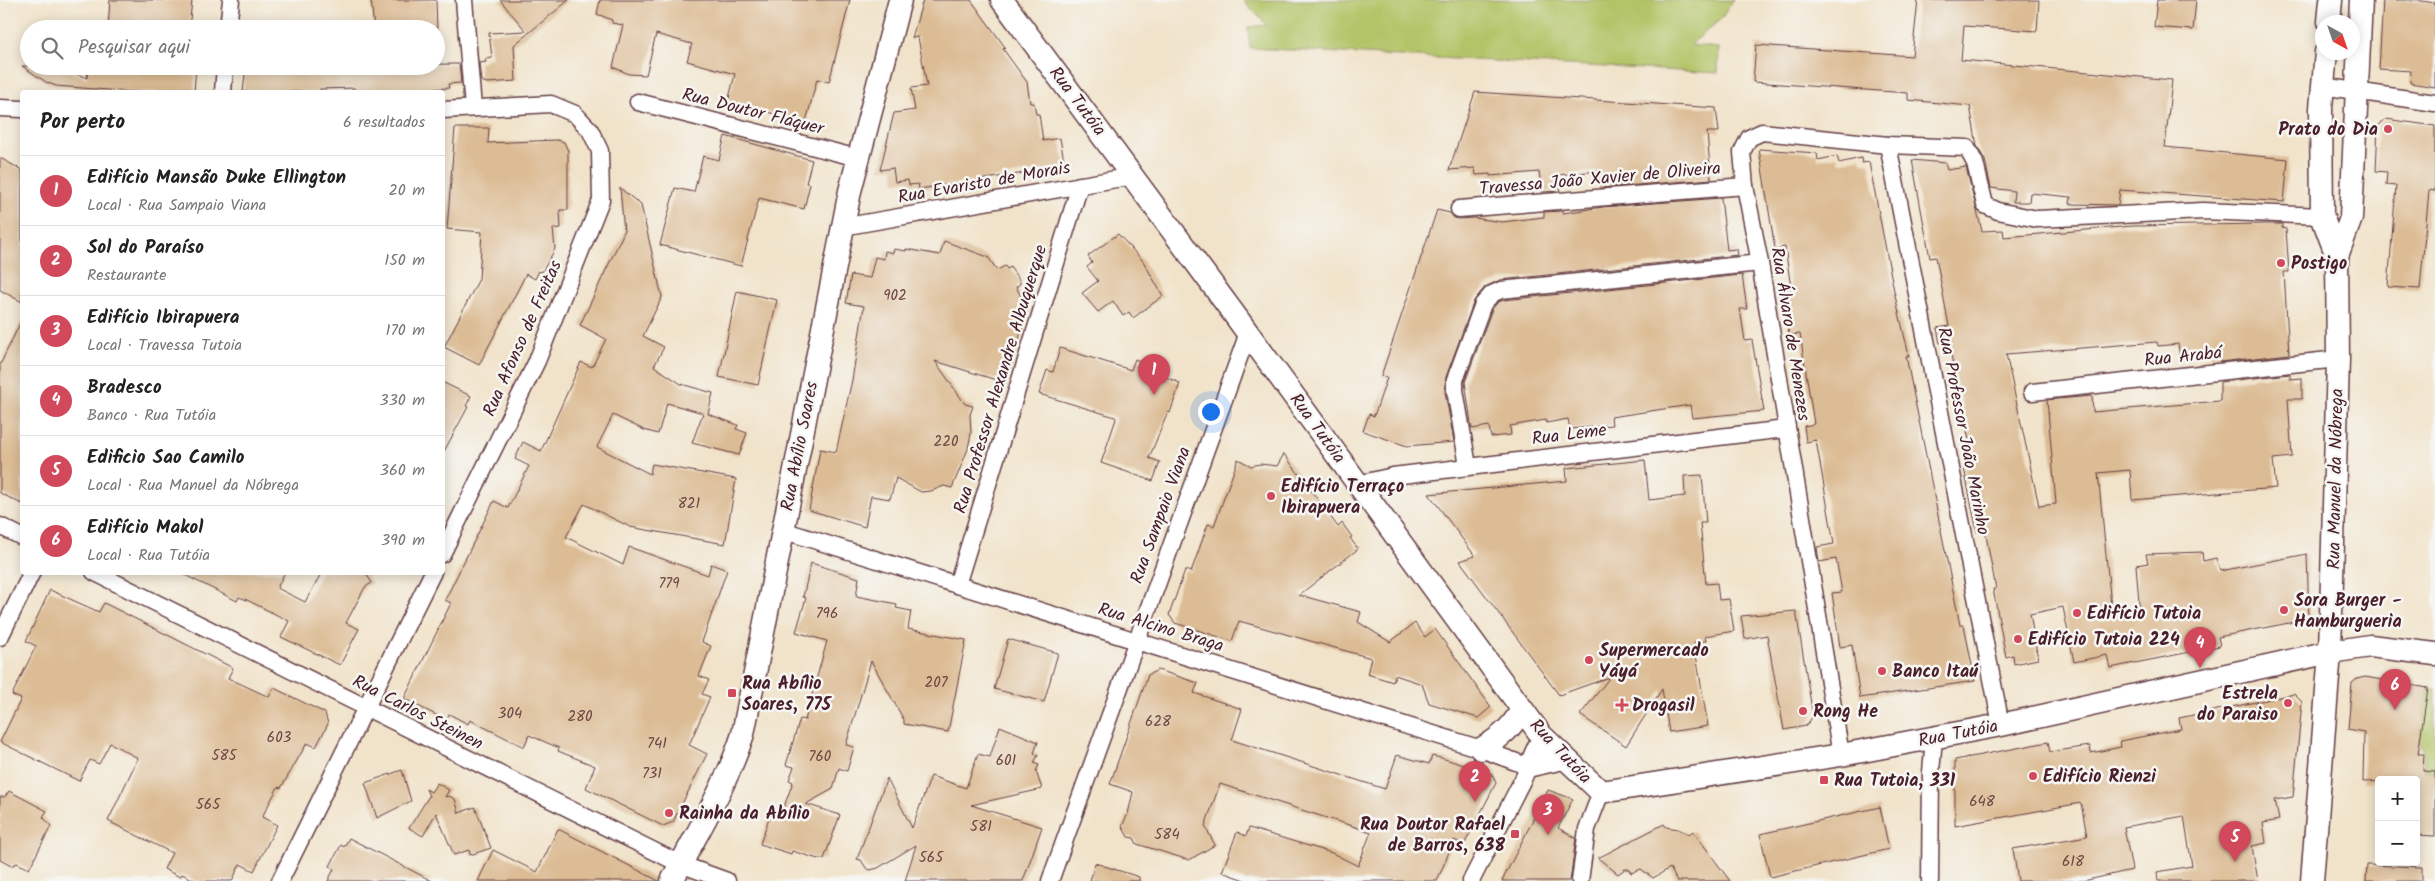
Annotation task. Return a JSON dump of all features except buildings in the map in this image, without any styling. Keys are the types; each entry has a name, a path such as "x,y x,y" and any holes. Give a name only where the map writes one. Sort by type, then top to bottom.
{"street":[{"path":"229,20 231,0"},
{"path":"445,110 473,108 464,0"},
{"name":"Rua Abílio Soares","path":"676,873 718,798 733,766 743,734 842,227 858,158 900,0"},
{"name":"Rua Tutóia","path":"1002,0 1133,176 1541,735 1563,758 1601,792 1841,755 1934,738 2001,725 2330,652 2370,646 2435,654"},
{"path":"2330,15 2331,0"},
{"name":"Rua Manuel da Nóbrega","path":"2337,256 2351,218 2361,0"},
{"name":"Rua Manuel da Nóbrega","path":"2312,881 2330,652 2338,359 2337,256 2322,216 2322,86 2325,60"},
{"path":"223,90 224,75"},
{"path":"2322,86 2435,103"},
{"name":"Rua Doutor Fláquer","path":"638,102 858,158"},
{"name":"Rua Afonso de Freitas","path":"445,548 537,362 601,200 600,150 590,130 574,114 551,104 473,108"},
{"path":"0,108 20,109"},
{"name":"Rua Álvaro de Menezes","path":"1841,755 1760,264 1745,186 1742,152 1749,138 1762,132 1888,145 1966,148 1975,163 1985,206 2037,219 2203,210 2322,216"},
{"name":"Rua Professor João Marinho","path":"1888,145 2001,725"},
{"name":"Rua Evaristo de Morais","path":"842,227 1133,176"},
{"name":"Rua Professor Alexandre Albuquerque","path":"957,584 1080,185"},
{"name":"Travessa João Xavier de Oliveira","path":"1459,209 1745,186"},
{"path":"1468,466 1455,390 1456,380 1483,304 1492,294 1501,290 1760,264"},
{"name":"Rua Sampaio Viana","path":"1050,881 1248,333"},
{"name":"Rua Arabá","path":"2032,392 2338,359"},
{"name":"Rua Leme","path":"1358,484 1393,476 1468,466 1786,429"},
{"path":"0,526 20,536"},
{"name":"Rua Alcino Braga","path":"782,530 1136,640 1527,766"},
{"path":"0,637 31,575"},
{"name":"Rua Carlos Steinen","path":"100,575 365,709 676,873 727,881"},
{"path":"280,881 432,575"},
{"path":"1481,750 1515,724 1522,709"},
{"path":"1471,881 1525,775 1541,735"},
{"path":"1930,881 1931,772 1934,738"},
{"path":"1527,766 1563,758"},
{"path":"1580,881 1587,829 1601,792"}],"green space":[{"path":"1243,0 1733,0 1721,19 1690,45 1719,48 1718,73 1250,48 1248,27 1267,25"},
{"path":"2428,688 2435,689 2435,772 2424,771 2424,754 2420,739"}],"place":[{"name":"Prato do Dia","path":"2388,129"},
{"name":"Postigo","path":"2281,263"},
{"name":"Edifício Mansão Duke Ellington","path":"1154,395"},
{"name":"Edifício Terraço Ibirapuera","path":"1271,496"},
{"name":"Sora Burger - Hamburgueria","path":"2284,610"},
{"name":"Edifício Tutoia","path":"2077,613"},
{"name":"Edifício Tutoia 224","path":"2018,639"},
{"name":"Supermercado Yáyá","path":"1589,660"},
{"name":"Bradesco","path":"2200,668"},
{"name":"Banco Itaú","path":"1882,671"},
{"name":"Rua Abílio Soares, 775","path":"732,693"},
{"name":"Estrela do Paraiso","path":"2288,703"},
{"name":"Drogasil","path":"1622,705"},
{"name":"Edifício Makol","path":"2395,710"},
{"name":"Rong He","path":"1803,711"},
{"name":"Edifício Rienzi","path":"2033,776"},
{"name":"Rua Tutoia, 331","path":"1824,780"},
{"name":"Sol do Paraíso","path":"1475,802"},
{"name":"Rainha da Abílio","path":"669,813"},
{"name":"Rua Doutor Rafael de Barros, 638","path":"1515,834"},
{"name":"Edifício Ibirapuera","path":"1548,835"},
{"name":"Edificio Sao Camilo","path":"2235,862"}]}
